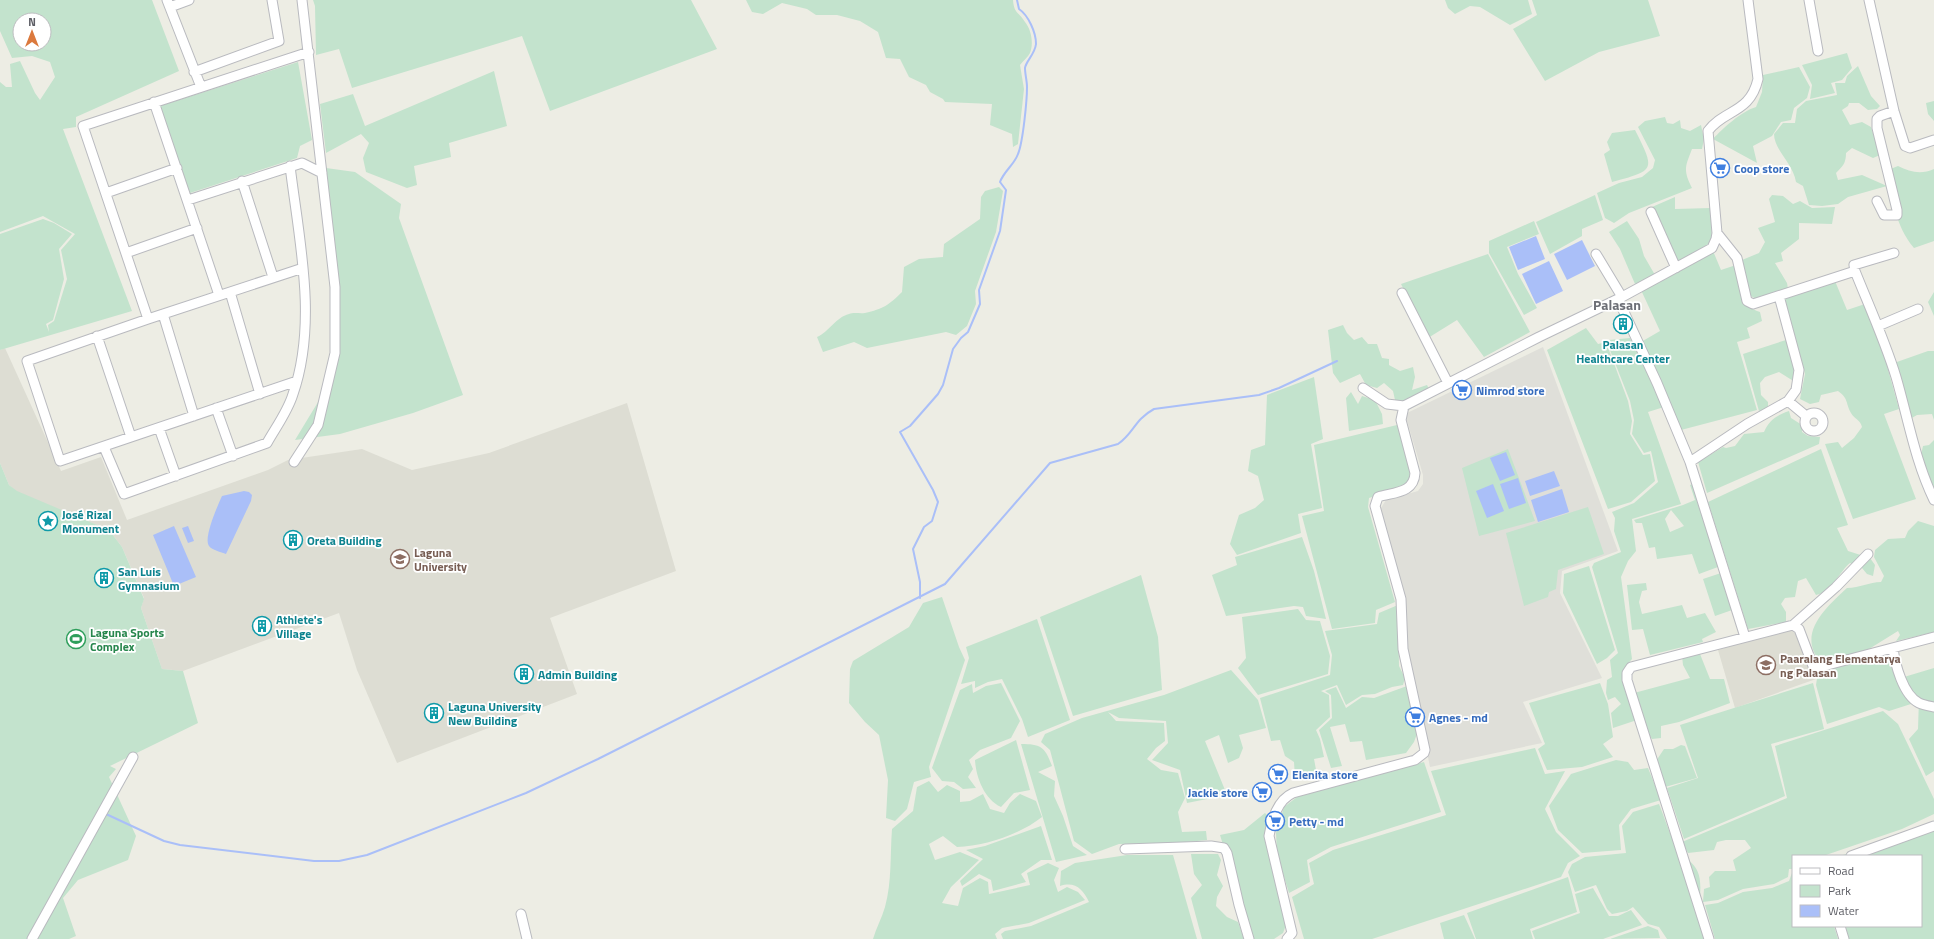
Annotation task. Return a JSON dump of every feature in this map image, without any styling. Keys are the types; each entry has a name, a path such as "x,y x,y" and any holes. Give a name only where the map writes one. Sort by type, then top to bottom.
{"street":[{"path":"189,0 168,4 201,87"},
{"path":"194,72 278,42 272,0"},
{"path":"294,462 318,425 335,353 335,287 302,0"},
{"path":"1363,388 1387,404 1404,406 1539,337 1620,298 1712,248 1717,233 1708,131 1712,125 1731,114 1750,99 1756,90 1758,64 1749,0"},
{"path":"1809,0 1818,51"},
{"path":"1869,0 1894,111 1905,146 1910,148 1934,140"},
{"path":"148,319 83,126 309,52"},
{"path":"154,102 219,295"},
{"path":"1878,202 1884,215 1897,215 1877,128 1877,119 1880,116 1894,111"},
{"path":"188,200 242,181 302,163 322,173"},
{"path":"104,447 124,494 267,443 293,396 297,381 305,324 303,268 290,166"},
{"path":"106,193 177,168"},
{"path":"242,181 273,277"},
{"path":"1651,212 1676,268"},
{"path":"126,253 197,228"},
{"path":"1717,233 1737,258 1747,301 1753,304 1855,271"},
{"path":"1894,253 1854,265 1855,271 1878,326 1895,377 1922,477 1934,500"},
{"path":"1596,254 1620,298 1690,462 1745,637"},
{"path":"297,381 60,461 27,361 97,336 303,268"},
{"path":"230,292 260,394"},
{"path":"1402,293 1448,384"},
{"path":"1690,462 1747,424 1788,401 1796,390 1799,370 1779,296"},
{"path":"1878,326 1918,310"},
{"path":"163,314 194,416"},
{"path":"97,336 131,437"},
{"path":"1788,401 1806,416"},
{"path":"1287,939 1292,933 1289,914 1269,836 1270,827 1280,802 1293,793 1415,760 1424,753 1425,750 1405,659 1401,599 1375,506 1378,497 1409,488 1415,482 1416,473 1400,420 1404,406"},
{"path":"216,408 233,456"},
{"path":"159,428 176,476"},
{"path":"1709,939 1627,680 1627,673 1631,667 1793,625 1836,587 1868,554"},
{"path":"1793,625 1799,629 1813,666 1816,668 1934,637"},
{"path":"1893,648 1897,671 1907,691 1918,703 1934,707"},
{"path":"32,939 133,757"},
{"path":"1854,855 1934,826"},
{"path":"1125,849 1211,846 1224,848 1227,853 1239,905 1249,939"},
{"path":"521,914 527,939"},
{"path":"1840,927 1844,939"}],"shaded area":[{"path":"1543,347 1618,551 1562,571 1560,593 1602,678 1523,702 1542,743 1430,767 1408,658 1404,598 1382,519 1381,508 1386,500 1418,491 1423,484 1423,475 1405,414"},
{"name":"Laguna University","path":"5,348 61,471 101,457 127,520 268,470 288,460 362,449 412,470 489,453 627,403 676,571 550,618 577,694 397,763 357,670 339,613 183,671 162,669 141,608 144,598 122,547 109,530 17,492 9,485 0,463 0,350"},
{"name":"Paaralang Elementarya ng Palasan","path":"1797,626 1816,679 1735,708 1718,650"}],"green space":[{"path":"0,0 152,0 179,71 76,117 76,127 63,129 132,311 0,350 0,234 43,219 54,223 72,234 59,249 64,279 53,320 46,324 49,332 48,325 54,321 67,279 61,250 75,234 43,216 0,232 0,82 6,87 12,87 10,64 20,61 35,93 40,100 55,77 50,62 32,56 12,58 0,31"},
{"path":"313,0 691,0 717,49 550,111 522,36 352,88 339,49 316,55 315,6"},
{"path":"746,0 1013,0 1016,10 1029,28 1032,41 1030,53 1020,65 1024,89 1018,144 1013,147 1012,134 990,125 992,104 945,102 943,99 930,92 926,85 909,77 900,59 886,58 878,32 860,21 837,15 816,15 807,9 782,3 763,14 752,12"},
{"path":"1445,0 1528,0 1532,14 1510,25 1480,7 1470,6 1455,14 1448,8"},
{"path":"1532,0 1648,0 1660,36 1599,52 1545,81 1513,29 1537,15"},
{"path":"1847,53 1852,68 1842,80 1831,83 1835,93 1810,99 1812,85 1802,65"},
{"path":"298,62 312,140 300,146 297,158 190,193 160,106"},
{"path":"1858,66 1871,96 1880,106 1877,109 1868,110 1859,103 1849,103 1848,106 1842,110 1850,125 1862,122 1871,127 1880,155 1873,158 1852,148 1846,153 1844,164 1836,173 1838,180 1862,175 1887,186 1848,197 1838,204 1822,206 1809,205 1803,186 1796,182 1791,169 1777,146 1774,134 1783,123 1795,123 1797,109 1806,101 1837,95 1835,83 1845,83 1847,76"},
{"path":"1799,67 1810,87 1807,98 1794,108 1791,120 1781,122 1772,136 1753,146 1757,163 1713,139 1727,125 1739,116 1756,107 1762,92 1763,75"},
{"path":"494,71 507,126 449,143 451,157 414,166 417,185 407,188 366,172 363,158 369,143 361,134 326,153 320,104 353,94 365,126"},
{"path":"1934,101 1934,121 1928,114 1926,103"},
{"path":"1665,117 1667,123 1673,124 1680,120 1681,128 1690,131 1701,125 1704,139 1702,149 1692,149 1686,168 1687,177 1692,188 1629,213 1614,223 1605,218 1597,193 1619,183 1642,177 1653,168 1655,160 1638,127 1645,121"},
{"path":"1635,130 1646,153 1648,166 1644,171 1612,182 1604,154 1610,150 1607,142 1612,133"},
{"path":"1898,166 1916,172 1925,172 1934,169 1934,241 1914,248 1902,230 1893,201 1888,170"},
{"path":"326,168 355,172 401,204 399,218 463,395 413,413 340,434 295,440 335,374 339,290"},
{"path":"999,187 1003,191 996,232 975,291 976,304 967,326 956,335 946,332 867,348 854,342 823,352 817,337 844,316 853,313 865,313 877,310 893,300 902,292 904,267 919,259 943,257 944,244 980,219 981,197 985,191"},
{"path":"1595,195 1603,220 1582,229 1582,236 1550,254 1536,222"},
{"path":"1772,195 1783,196 1793,204 1800,201 1812,208 1835,207 1832,224 1799,223 1799,239 1781,253 1783,261 1775,263 1787,283 1788,289 1756,299 1751,296 1742,260 1759,253 1765,242 1758,228 1775,222 1769,199"},
{"path":"1675,197 1675,209 1711,208 1712,242 1678,262 1652,207"},
{"path":"1534,221 1539,234 1507,247 1518,274 1537,308 1524,315 1489,253 1489,241"},
{"path":"1627,221 1639,239 1644,256 1655,275 1635,284 1620,249 1609,232"},
{"path":"1713,251 1721,270 1736,265 1742,293 1748,305 1760,312 1762,321 1747,328 1750,338 1737,342 1757,410 1681,430 1641,342 1660,331 1641,290"},
{"path":"1488,254 1530,332 1484,357 1457,320 1428,338 1401,284"},
{"path":"1835,281 1847,310 1865,304 1882,348 1899,409 1884,414 1916,499 1853,519 1825,444 1838,442 1842,448 1854,438 1862,427 1860,422 1851,413 1844,396 1838,391 1821,395 1819,402 1810,404 1800,399 1805,374 1784,298"},
{"path":"1934,292 1934,316 1928,302"},
{"path":"1343,325 1347,333 1354,340 1362,337 1368,344 1377,344 1382,358 1389,359 1389,365 1400,371 1413,367 1415,377 1412,390 1427,385 1429,389 1400,403 1395,400 1393,391 1384,383 1377,388 1366,385 1360,374 1340,383 1333,373 1328,330"},
{"path":"1586,328 1598,344 1606,342 1628,401 1632,421 1630,434 1643,455 1650,454 1655,481 1631,502 1608,509 1547,350"},
{"path":"1630,338 1664,407 1648,412 1681,504 1632,519 1636,551 1628,561 1621,577 1632,659 1625,667 1623,673 1637,720 1613,728 1611,713 1621,704 1615,697 1608,700 1606,693 1607,680 1612,677 1610,660 1618,653 1592,567 1594,563 1621,552 1614,531 1615,518 1612,512 1634,503 1658,482 1651,451 1644,453 1632,434 1634,420 1630,401 1608,345 1609,340"},
{"path":"1786,340 1796,371 1795,382 1779,372 1765,377 1760,383 1761,395 1768,402 1768,408 1759,411 1743,354"},
{"path":"1928,351 1934,351 1934,420 1932,414 1917,415 1910,419 1894,363"},
{"path":"1314,377 1323,439 1311,444 1322,508 1298,514 1301,533 1237,555 1230,544 1239,515 1255,508 1264,500 1258,476 1248,471 1251,450 1265,445 1267,395"},
{"path":"1351,392 1358,404 1362,396 1375,400 1382,414 1383,424 1349,431 1346,398"},
{"path":"1789,411 1791,418 1802,425 1802,432 1808,436 1820,437 1819,444 1707,493 1698,462 1723,447 1726,448 1735,446 1744,434 1764,432 1768,424 1774,418"},
{"path":"1397,425 1412,470 1408,486 1369,498 1368,507 1395,602 1376,610 1375,623 1332,629 1302,516 1324,511 1314,445"},
{"path":"1934,440 1934,489 1921,455 1923,446 1929,445"},
{"path":"1508,449 1535,521 1479,536 1462,468"},
{"path":"1821,449 1848,525 1837,528 1848,551 1870,558 1875,565 1873,576 1867,574 1862,568 1850,563 1827,590 1816,595 1806,578 1798,581 1795,597 1785,598 1781,604 1786,612 1786,622 1748,629 1708,502"},
{"name":"Laguna Sports Complex","path":"0,463 9,485 17,491 109,530 122,547 144,599 141,608 162,669 183,671 198,723 110,766 116,769 109,777 136,836 128,860 78,880 63,898 76,936 69,939 0,939"},
{"path":"1695,483 1701,499 1718,567 1699,574 1692,554 1657,559 1655,547 1649,548 1642,523 1636,523 1634,520 1695,500 1690,485","holes":["1671,510 1684,526 1670,532 1665,519"]},
{"path":"1588,507 1604,554 1558,570 1556,589 1549,592 1548,597 1524,606 1506,533"},
{"path":"1918,521 1934,526 1934,632 1896,641 1900,635 1898,631 1869,649 1832,660 1819,660 1813,650 1811,639 1813,630 1824,611 1847,588 1881,582 1884,576 1874,557 1875,550 1888,539 1905,538 1908,531"},
{"path":"1302,537 1314,571 1326,619 1306,616 1303,607 1294,606 1226,616 1212,575 1237,565 1235,557"},
{"path":"1589,566 1615,650 1607,658 1597,664 1563,593 1564,574"},
{"path":"1724,572 1735,609 1715,616 1703,579"},
{"path":"1141,575 1158,637 1162,690 1073,716 1040,617"},
{"path":"1646,583 1647,590 1642,591 1639,602 1642,614 1682,605 1687,618 1705,613 1716,632 1702,639 1703,642 1650,655 1643,629 1632,630 1627,585"},
{"path":"942,597 965,660 929,767 931,777 914,782 907,809 895,821 886,818 888,780 879,735 865,722 849,703 850,669 853,661 909,627 923,603"},
{"path":"1398,605 1399,666 1405,678 1403,685 1392,687 1375,694 1362,695 1346,705 1337,685 1321,691 1329,695 1330,717 1316,730 1320,739 1324,757 1314,759 1317,775 1295,778 1294,762 1285,756 1280,740 1271,741 1260,698 1330,675 1332,655 1325,631 1377,624 1379,613"},
{"path":"1298,609 1306,620 1320,621 1330,656 1328,674 1258,695 1238,668 1246,658 1242,617"},
{"path":"1037,619 1070,720 1028,737 1022,719 1002,679 988,682 975,688 975,681 961,684 969,658 966,647"},
{"path":"1700,654 1710,679 1724,679 1730,703 1679,722 1661,726 1661,738 1652,739 1644,728 1634,693 1690,678 1683,665 1682,656"},
{"path":"1886,656 1901,689 1911,704 1889,711 1879,707 1827,724 1816,685 1818,672"},
{"path":"1934,668 1934,771 1926,776 1909,739 1918,729 1919,698 1911,692 1904,677"},
{"path":"1231,670 1258,700 1266,728 1239,735 1243,748 1239,758 1228,763 1219,735 1205,741 1225,790 1217,797 1187,803 1180,770 1152,760 1168,743 1166,721 1119,718 1108,712 1116,721 1164,723 1165,741 1156,748 1147,759 1161,770 1178,773 1185,798 1178,812 1182,832 1206,831 1207,840 1177,843 1119,844 1092,854 1074,841 1050,750 1041,742 1045,734 1082,718 1164,695"},
{"path":"1001,683 1020,721 1011,738 980,750 969,760 973,769 968,777 976,788 963,789 954,782 942,781 932,768 960,690 972,684 973,693 986,686"},
{"path":"1600,683 1608,704 1613,737 1603,744 1613,757 1582,767 1547,770 1538,749 1545,744 1529,703"},
{"path":"1813,683 1824,729 1771,744 1785,796 1684,839 1667,788 1698,778 1680,725"},
{"path":"1407,686 1418,731 1414,742 1406,753 1366,760 1362,741 1350,742 1345,724 1330,727 1342,766 1331,768 1319,730 1332,718 1331,695 1325,691 1336,687 1346,708 1362,697 1374,698"},
{"path":"1883,711 1898,724 1934,799 1934,814 1902,829 1826,855 1792,855 1792,869 1789,869 1788,877 1774,884 1743,889 1718,900 1703,902 1704,889 1710,887 1709,877 1715,871 1736,871 1733,860 1751,848 1745,840 1726,840 1717,842 1714,850 1688,853 1682,842 1787,798 1775,746"},
{"path":"1016,740 1030,790 1014,793 1001,807 990,799 982,787 977,773 975,760"},
{"path":"1021,744 1038,746 1047,755 1052,766 1038,772 1055,781 1054,796 1063,816 1073,846 1087,855 1056,862"},
{"path":"1681,745 1685,746 1697,778 1665,787 1656,761 1664,749 1673,749"},
{"path":"1535,748 1545,774 1565,771 1545,809 1556,832 1580,856 1568,863 1561,877 1372,939 1304,939 1292,897 1314,884 1309,863 1333,850 1446,815 1431,771"},
{"path":"1616,760 1628,762 1634,770 1648,768 1661,800 1631,809 1619,825 1621,850 1582,853 1558,830 1549,806 1571,774"},
{"path":"1424,762 1441,812 1331,847 1307,860 1310,882 1289,893 1277,854 1276,833 1284,807 1297,797"},
{"path":"929,781 938,792 947,785 960,791 960,802 970,801 983,794 990,809 1004,813 1010,803 1020,794 1036,801 1042,817 1023,829 990,842 957,847 943,836 929,844 935,860 960,852 979,860 951,887 942,903 958,906 963,888 980,878 988,882 989,894 1030,885 1027,873 1048,863 1059,868 1054,880 1058,892 1067,887 1078,892 1085,900 1029,923 1002,928 995,934 997,939 873,939 884,911 887,898 890,878 892,829 913,811 917,787"},
{"path":"1659,804 1674,842 1679,850 1697,870 1700,884 1700,896 1694,902 1705,939 1667,939 1659,927 1648,924 1633,907 1627,911 1612,914 1607,909 1596,885 1575,892 1568,872 1572,864 1585,857 1626,853 1622,826 1633,812"},
{"path":"1265,813 1269,817 1265,841 1286,925 1283,933 1274,939 1252,939 1220,835 1244,830"},
{"path":"1934,824 1934,939 1841,939 1837,927 1922,927 1922,855 1843,855"},
{"path":"1041,826 1052,860 1041,860 1021,874 1026,882 993,891 991,880 979,874 962,886 960,881 983,859 966,850 985,846"},
{"path":"1191,854 1218,854 1221,860 1217,875 1223,886 1217,897 1216,906 1227,917 1238,922 1244,939 1202,939 1191,898 1202,885 1194,874"},
{"path":"1127,855 1173,855 1197,939 1003,939 1001,934 1005,931 1031,926 1089,902 1084,893 1078,887 1074,885 1060,886 1061,871 1075,863"},
{"path":"1792,873 1792,927 1834,927 1838,939 1715,939 1705,905 1718,903 1743,892 1772,888 1789,881"},
{"path":"1568,877 1577,912 1530,929 1533,939 1476,939 1467,913"},
{"path":"1593,888 1609,916 1618,916 1631,910 1642,925 1603,939 1535,939 1532,931 1580,913 1575,894"},
{"path":"1464,915 1475,939 1444,939 1440,923"},
{"path":"1648,926 1658,930 1660,938 1610,939"}],"water":[{"path":"1536,236 1545,259 1518,270 1509,247"},
{"path":"1582,240 1595,266 1567,280 1554,254"},
{"path":"1549,261 1563,291 1536,304 1522,274"},
{"path":"1506,452 1515,475 1500,481 1490,458"},
{"path":"1554,471 1560,486 1530,496 1525,481"},
{"path":"1518,478 1526,503 1509,509 1500,484"},
{"path":"1493,484 1504,511 1487,518 1476,491"},
{"path":"1562,489 1569,512 1538,522 1531,500"},
{"path":"244,491 249,492 252,495 251,501 226,554 212,549 208,542 209,529 222,496"},
{"path":"174,526 196,577 174,586 153,535"},
{"path":"188,526 194,541 188,543 182,528"}],"waterway":[{"path":"920,598 920,582 913,549 924,527 932,521 938,502 933,490 900,432 910,426 938,394 943,385 953,349 961,338 968,332 980,304 979,290 1000,231 1006,190 1000,182 1012,165 1020,148 1026,101 1027,85 1025,68 1036,44 1035,34 1031,24 1019,9 1017,0"},
{"path":"106,814 164,841 180,845 314,861 339,861 367,855 526,793 598,759 945,584 1050,463 1118,444 1147,413 1154,409 1259,395 1279,388 1337,361"}],"place":[{"name":"Coop store","path":"1720,168"},
{"name":"Palasan Healthcare Center","path":"1623,324"},
{"name":"Nimrod store","path":"1462,390"},
{"name":"José Rizal Monument","path":"48,521"},
{"name":"Oreta Building","path":"293,540"},
{"name":"Laguna University","path":"400,559"},
{"name":"San Luis Gymnasium","path":"104,578"},
{"name":"Athlete's Village","path":"262,626"},
{"name":"Laguna Sports Complex","path":"76,639"},
{"name":"Paaralang Elementarya ng Palasan","path":"1766,665"},
{"name":"Admin Building","path":"524,674"},
{"name":"Laguna University New Building","path":"434,713"},
{"name":"Agnes - md","path":"1415,717"},
{"name":"Elenita store","path":"1278,774"},
{"name":"Jackie store","path":"1262,792"},
{"name":"Petty - md","path":"1275,821"}],"district":[{"name":"Palasan","path":"1617,304"}]}
